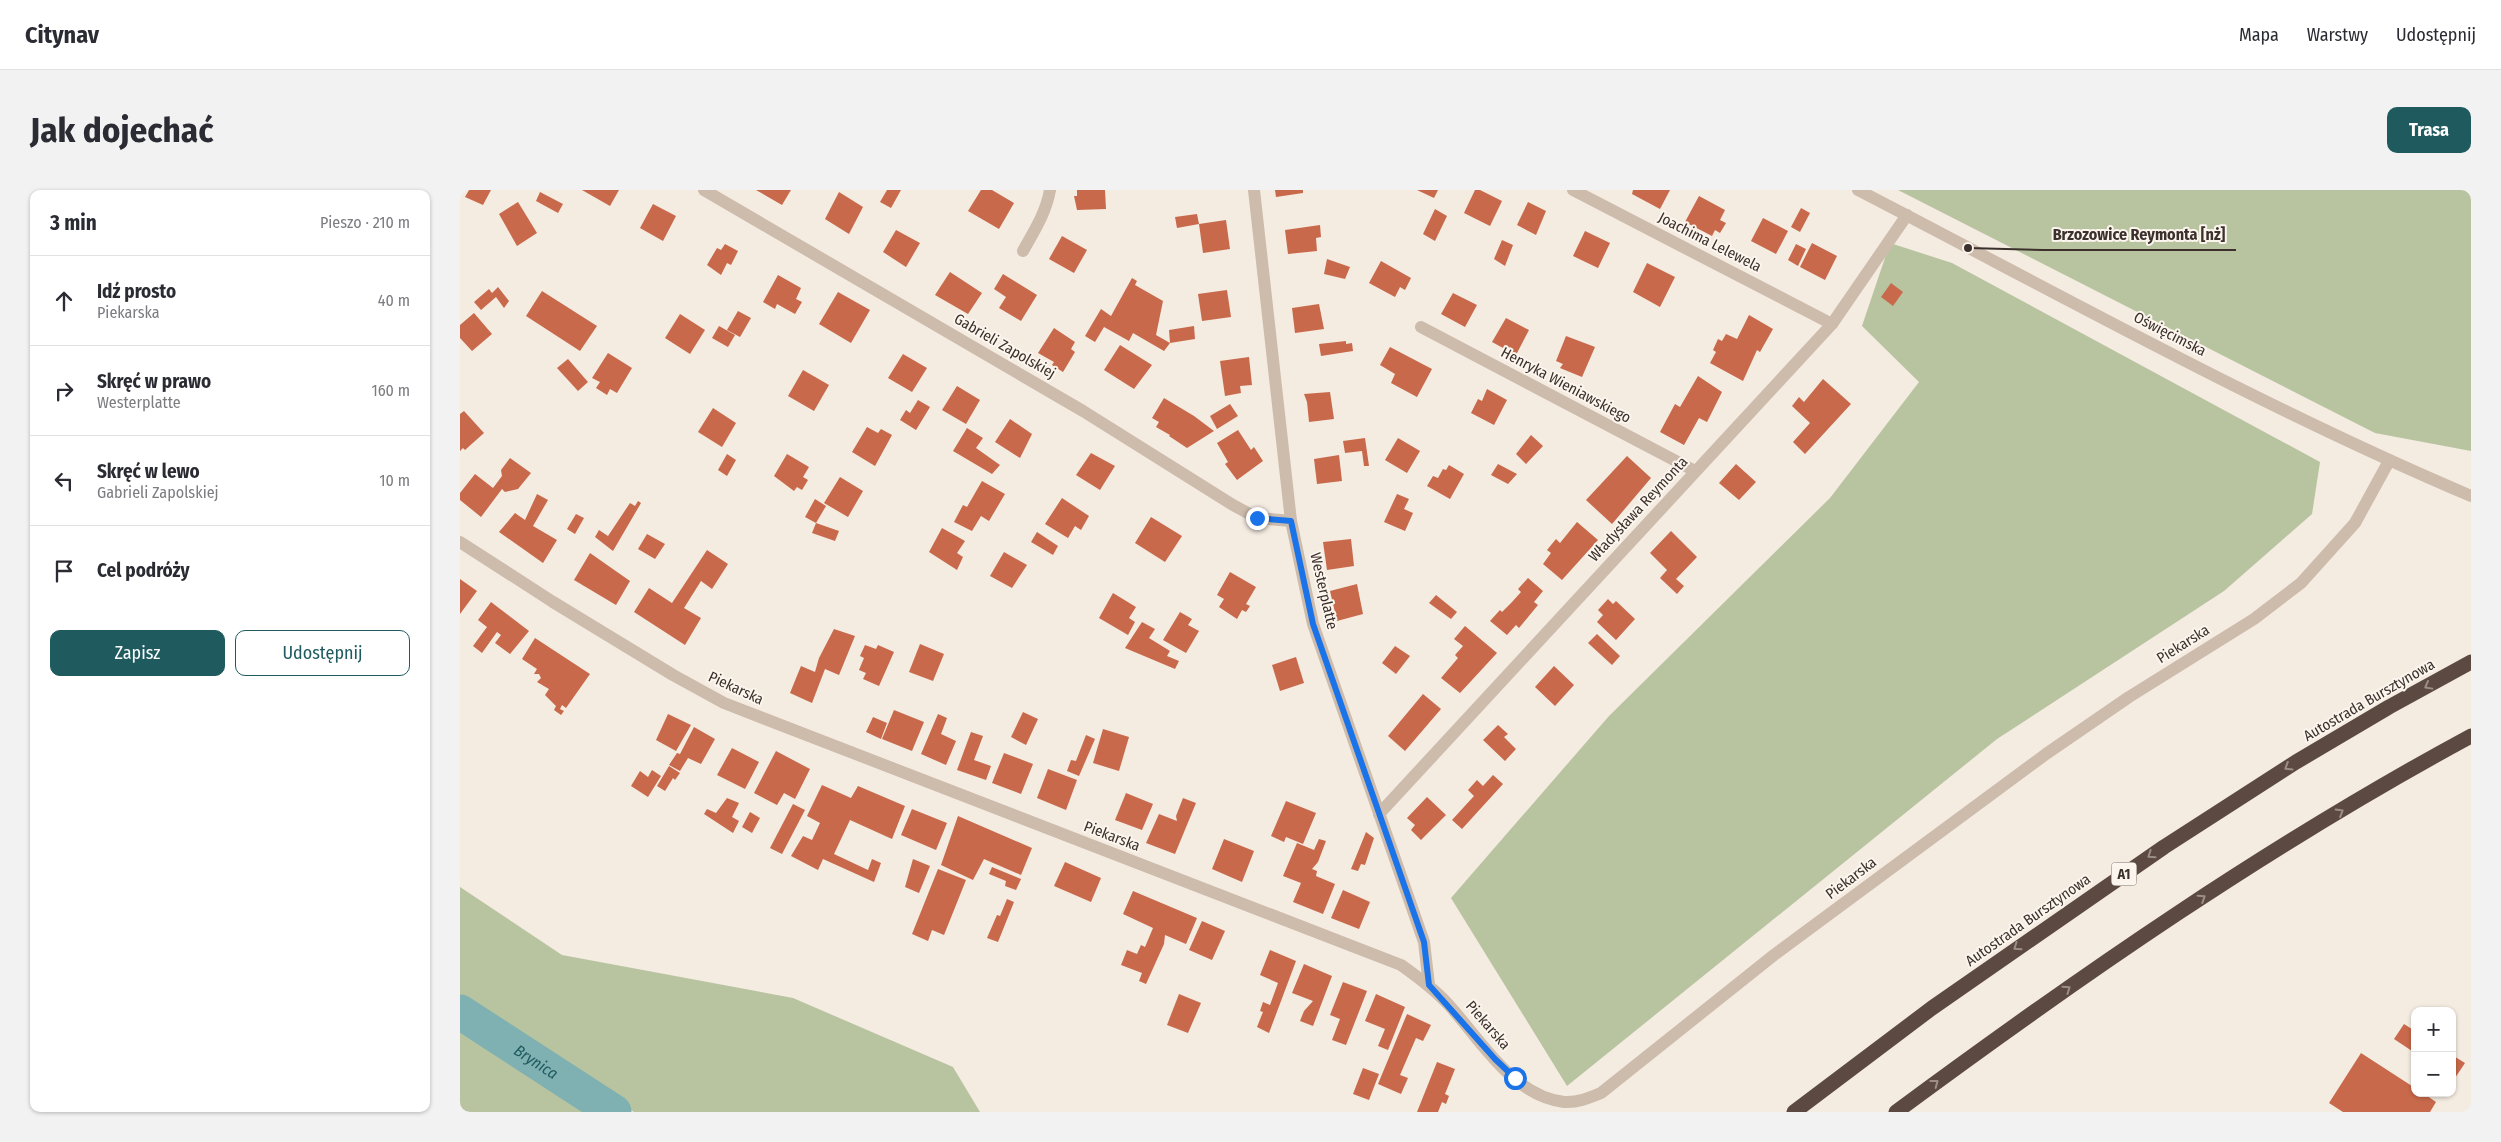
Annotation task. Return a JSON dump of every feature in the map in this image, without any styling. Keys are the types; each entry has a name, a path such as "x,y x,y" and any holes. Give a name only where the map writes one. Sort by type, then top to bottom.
{"highway":[{"name":"Autostrada Bursztynowa","path":"1794,1112 1932,1008 2164,847 2312,752 2471,662"},
{"path":"1896,1112 2148,933 2280,848 2471,736"}],"street":[{"name":"Gabrieli Zapolskiej","path":"704,190 1083,411 1233,505 1257,518 1291,521"},
{"path":"1023,251 1039,223 1047,204 1050,190"},
{"name":"Westerplatte","path":"1254,190 1291,521 1313,624 1424,942 1429,985"},
{"name":"Joachima Lelewela","path":"1573,190 1832,324"},
{"name":"Oświęcimska","path":"1858,190 2222,379 2389,461 2471,496"},
{"name":"Władysława Reymonta","path":"1379,814 1832,324 1907,215"},
{"name":"Henryka Wieniawskiego","path":"1421,327 1695,471"},
{"name":"Piekarska","path":"460,542 673,676 724,703 1401,965 1429,985 1495,1059 1526,1086 1544,1096 1564,1102 1584,1100 1601,1093 1774,956 2046,754 2128,697 2254,619 2301,582 2355,522 2389,461"}],"green space":[{"path":"1898,190 2471,190 2471,451 2375,433"},
{"path":"1890,243 1952,263 2320,462 2312,514 2224,591 1997,739 1567,1086 1451,898 1609,716 1830,498 1919,382 1862,326"},
{"path":"460,887 562,955 793,998 953,1067 980,1112 634,1112 509,1037 460,1004"},
{"path":"460,1022 600,1112 460,1112"}],"building":[{"path":"469,190 491,190 483,205 465,197"},
{"path":"582,190 619,190 610,206"},
{"path":"756,190 791,190 782,205"},
{"path":"887,190 901,190 891,208 880,202"},
{"path":"981,190 992,190 1014,203 999,229 968,211"},
{"path":"1077,190 1105,190 1106,209 1077,210 1074,196 1077,196"},
{"path":"1275,190 1303,190 1303,193 1276,197"},
{"path":"1417,190 1438,190 1434,198"},
{"path":"1475,190 1480,190 1502,201 1490,226 1464,213"},
{"path":"1633,190 1670,190 1660,209 1632,194"},
{"path":"540,192 563,204 558,213 536,201"},
{"path":"839,192 863,207 849,234 825,219"},
{"path":"1699,196 1725,210 1720,220 1726,223 1720,233 1715,230 1712,236 1685,222"},
{"path":"518,202 537,233 517,246 499,214"},
{"path":"1528,202 1546,211 1536,235 1517,225"},
{"path":"653,204 676,216 663,241 640,228"},
{"path":"1801,208 1810,213 1800,232 1791,227"},
{"path":"1435,209 1447,216 1435,241 1423,234"},
{"path":"1197,214 1199,224 1177,228 1175,217"},
{"path":"1763,218 1788,231 1776,254 1751,241"},
{"path":"1226,220 1230,249 1203,253 1199,224"},
{"path":"1320,225 1321,237 1316,238 1317,251 1288,254 1285,230"},
{"path":"896,230 920,243 906,267 883,252"},
{"path":"1585,231 1610,243 1598,268 1573,256"},
{"path":"1062,236 1087,250 1074,273 1049,259"},
{"path":"1502,240 1513,245 1505,266 1494,259"},
{"path":"1812,243 1837,256 1825,280 1800,267"},
{"path":"725,244 738,251 731,265 727,263 721,275 707,265 717,248 721,250"},
{"path":"1796,244 1806,249 1798,266 1788,260"},
{"path":"1327,259 1350,267 1345,279 1324,274"},
{"path":"1381,261 1411,278 1405,290 1400,287 1395,297 1369,283"},
{"path":"1647,263 1675,277 1660,307 1633,292"},
{"path":"950,272 982,293 968,314 935,295"},
{"path":"1003,274 1037,295 1021,321 999,308 1006,297 994,289"},
{"path":"778,275 801,288 796,299 802,302 795,314 777,304 775,309 763,302"},
{"path":"1132,278 1137,281 1135,285 1163,301 1156,335 1170,343 1164,351 1133,333 1129,341 1104,327 1095,342 1085,336 1101,309 1111,316"},
{"path":"1891,283 1903,292 1893,306 1881,297"},
{"path":"498,287 509,301 504,308 496,297 481,310 474,302 489,289 492,293"},
{"path":"1227,290 1231,317 1202,321 1198,294"},
{"path":"542,291 597,326 580,351 526,316"},
{"path":"838,292 870,310 851,343 819,324"},
{"path":"1453,293 1477,305 1465,327 1441,314"},
{"path":"1319,304 1324,329 1295,333 1292,308"},
{"path":"738,311 751,318 740,337 727,330"},
{"path":"474,313 492,334 472,351 460,338 460,325"},
{"path":"680,314 705,330 690,354 665,338"},
{"path":"1749,315 1773,329 1760,352 1757,350 1743,381 1710,363 1716,352 1713,350 1718,339 1722,341 1726,334 1737,339"},
{"path":"1506,318 1529,330 1516,355 1492,342"},
{"path":"719,326 735,335 728,347 712,338"},
{"path":"1194,326 1195,339 1170,343 1169,330"},
{"path":"1054,328 1075,342 1071,349 1075,352 1063,372 1052,365 1054,362 1038,353"},
{"path":"1566,336 1595,347 1582,377 1560,368 1563,364 1556,361"},
{"path":"1346,341 1346,344 1352,343 1353,351 1321,356 1319,344"},
{"path":"1120,345 1152,365 1134,389 1104,370"},
{"path":"1390,347 1432,369 1417,397 1391,383 1395,374 1380,365"},
{"path":"608,353 632,368 617,393 610,389 607,395 596,388 600,382 592,378"},
{"path":"903,354 927,368 912,392 888,378"},
{"path":"1249,357 1252,385 1240,386 1241,393 1225,396 1220,361"},
{"path":"568,359 588,382 578,391 557,368"},
{"path":"803,370 829,385 814,411 788,396"},
{"path":"1698,376 1722,392 1707,422 1699,418 1684,445 1660,432 1675,404 1680,407"},
{"path":"1823,379 1851,404 1805,454 1793,442 1810,423 1792,406 1799,397 1804,402"},
{"path":"957,386 980,400 966,424 942,410"},
{"path":"1487,389 1507,400 1494,425 1471,413 1478,399 1482,401"},
{"path":"1330,392 1334,419 1309,422 1307,402 1304,394"},
{"path":"1164,398 1194,416 1214,431 1187,448 1156,427 1159,422 1152,418"},
{"path":"918,400 930,407 916,430 900,420 906,410 910,413"},
{"path":"1230,404 1238,416 1217,429 1210,416"},
{"path":"713,408 736,423 722,447 698,432"},
{"path":"464,411 484,433 465,450 463,448 460,451 460,414"},
{"path":"1010,419 1032,434 1020,458 995,442"},
{"path":"867,427 878,433 881,429 892,435 875,466 852,452"},
{"path":"967,428 983,438 976,448 1000,465 992,474 953,451"},
{"path":"1238,430 1251,450 1254,447 1263,461 1237,480 1225,464 1228,462 1217,443"},
{"path":"1531,435 1543,446 1526,464 1516,454"},
{"path":"1365,438 1369,466 1364,466 1362,451 1345,453 1343,441"},
{"path":"1398,438 1420,451 1407,473 1385,460"},
{"path":"1091,453 1115,466 1100,490 1076,475"},
{"path":"727,454 736,460 727,476 718,470"},
{"path":"787,454 809,467 803,477 808,480 802,490 797,487 794,491 774,476"},
{"path":"1339,455 1342,481 1317,484 1314,459"},
{"path":"1627,456 1651,478 1612,524 1586,500"},
{"path":"510,458 531,473 518,489 505,492 502,489 481,517 460,500 460,493 475,474 493,488 502,476 501,470"},
{"path":"1498,464 1517,474 1508,484 1491,475"},
{"path":"1736,464 1756,482 1739,500 1719,483"},
{"path":"1449,465 1464,474 1450,499 1427,486 1433,476 1438,478 1443,469 1446,470"},
{"path":"840,477 863,491 848,517 824,503"},
{"path":"982,481 1005,494 989,521 981,516 972,531 954,522 963,505 967,507"},
{"path":"537,494 548,500 533,526 557,540 543,563 499,532 515,513 525,520"},
{"path":"1397,494 1409,499 1404,509 1413,513 1405,531 1384,522"},
{"path":"1062,498 1089,516 1081,530 1075,526 1068,538 1045,524"},
{"path":"815,499 826,506 816,523 805,517"},
{"path":"638,501 641,503 613,551 595,537 599,530 608,536 630,503 635,506"},
{"path":"576,514 584,518 575,534 567,529"},
{"path":"1151,517 1182,536 1165,562 1135,543"},
{"path":"1577,522 1598,540 1562,580 1543,564 1551,553 1547,550 1556,539 1560,543"},
{"path":"816,523 839,531 835,541 812,533"},
{"path":"942,528 965,541 957,553 963,557 957,570 929,552"},
{"path":"1671,531 1697,557 1676,579 1684,586 1677,594 1660,578 1667,570 1650,553"},
{"path":"1037,532 1058,546 1053,555 1031,542"},
{"path":"647,534 665,544 655,559 638,549"},
{"path":"1351,539 1354,566 1327,570 1323,542"},
{"path":"707,550 728,564 712,589 701,581 684,608 701,618 685,645 634,612 649,588 672,603"},
{"path":"1004,552 1027,565 1012,588 990,576"},
{"path":"590,553 630,581 616,605 574,580"},
{"path":"1230,572 1256,587 1246,604 1250,606 1246,612 1242,610 1237,619 1219,607 1224,599 1217,595"},
{"path":"1528,578 1543,591 1534,602 1538,605 1519,628 1516,625 1507,635 1490,621 1500,610 1502,612 1521,592 1518,589"},
{"path":"460,579 477,591 460,614"},
{"path":"1357,584 1363,614 1337,621 1330,591"},
{"path":"1113,593 1136,607 1129,618 1135,622 1128,635 1099,618"},
{"path":"1436,595 1457,612 1451,619 1429,603"},
{"path":"1608,599 1613,604 1616,601 1635,619 1616,640 1597,622 1603,615 1598,610"},
{"path":"491,602 529,631 510,654 495,643 501,635 497,632 482,653 473,646 487,627 478,620"},
{"path":"1180,612 1192,619 1188,625 1199,631 1186,653 1163,640"},
{"path":"1142,622 1155,629 1149,638 1170,651 1167,656 1179,661 1175,669 1125,648"},
{"path":"1465,626 1497,653 1460,693 1441,678 1458,658 1455,655 1463,646 1454,639"},
{"path":"834,629 855,636 839,675 825,669 812,703 790,693 801,666 815,672 819,658"},
{"path":"1597,634 1620,656 1612,665 1588,643"},
{"path":"535,638 590,674 566,708 562,705 560,709 564,711 561,715 554,710 556,706 545,695 549,689 537,682 541,678 539,674 534,674 537,669 522,659"},
{"path":"920,644 944,654 933,681 909,672"},
{"path":"865,645 876,649 878,645 894,652 879,686 863,679 866,673 859,670 864,658 860,656"},
{"path":"1395,646 1410,656 1396,674 1382,663"},
{"path":"1296,657 1304,683 1280,691 1272,665"},
{"path":"1554,666 1574,685 1555,706 1535,687"},
{"path":"1423,694 1441,709 1405,751 1388,736"},
{"path":"894,710 924,722 912,751 882,739"},
{"path":"1023,712 1038,719 1026,745 1011,737"},
{"path":"668,714 691,725 676,751 656,740"},
{"path":"938,714 947,718 941,734 956,741 946,765 921,754"},
{"path":"873,717 887,723 881,739 866,732"},
{"path":"1498,725 1508,734 1504,737 1516,749 1505,761 1483,740"},
{"path":"694,727 715,739 701,764 688,758 680,771 669,765 677,753 680,754"},
{"path":"1103,729 1129,737 1119,771 1093,763"},
{"path":"971,732 983,736 974,760 991,766 986,780 957,770"},
{"path":"1086,735 1095,739 1079,776 1067,771 1071,760 1076,761"},
{"path":"732,748 759,762 745,789 717,775"},
{"path":"776,751 810,769 795,799 784,793 777,805 754,793"},
{"path":"1004,753 1033,764 1021,794 992,783"},
{"path":"669,766 680,773 675,780 673,778 665,791 657,786"},
{"path":"1048,769 1077,780 1066,810 1037,798"},
{"path":"652,770 661,776 648,797 631,786 640,771 648,777"},
{"path":"1493,775 1503,784 1462,829 1452,820 1474,796 1468,790 1477,780 1483,786"},
{"path":"822,785 851,798 858,786 905,806 892,839 850,820 834,854 868,870 872,859 881,863 874,882 823,859 818,870 791,856 803,836 812,840 820,823 807,816"},
{"path":"1126,793 1153,804 1142,830 1115,820"},
{"path":"1427,797 1446,815 1421,840 1411,830 1415,825 1407,818"},
{"path":"727,798 739,803 732,817 739,821 733,833 704,814 707,809 716,813"},
{"path":"1183,798 1196,803 1175,854 1146,843 1159,814 1177,821 1176,816"},
{"path":"1286,801 1316,813 1303,844 1286,837 1284,842 1271,836"},
{"path":"793,804 805,810 782,854 770,848"},
{"path":"912,809 947,823 936,850 901,835"},
{"path":"750,812 760,818 752,833 742,827"},
{"path":"958,816 1032,848 1021,875 984,859 973,880 941,865"},
{"path":"1366,832 1374,838 1365,865 1361,864 1358,871 1351,869"},
{"path":"1224,839 1254,851 1242,882 1212,869"},
{"path":"1319,839 1326,841 1318,862 1312,869 1317,871 1316,876 1335,884 1323,914 1293,902 1301,883 1283,876 1297,843 1314,850"},
{"path":"913,859 930,866 919,893 905,887"},
{"path":"1065,862 1101,878 1091,902 1054,886"},
{"path":"992,867 1021,879 1016,890 1005,886 1006,881 989,874"},
{"path":"938,869 966,880 944,935 932,930 928,941 912,934"},
{"path":"1343,890 1370,902 1359,929 1331,918"},
{"path":"1133,891 1197,918 1186,944 1165,935 1164,944 1146,984 1139,981 1142,973 1121,965 1127,950 1137,954 1141,945 1145,947 1153,928 1123,914"},
{"path":"1007,899 1014,902 998,942 987,938 997,915 1000,916"},
{"path":"1202,921 1225,931 1212,960 1189,950"},
{"path":"1270,950 1296,961 1269,1033 1257,1027 1263,1012 1260,1011 1263,1002 1270,1005 1278,983 1260,975"},
{"path":"1304,964 1332,976 1313,1026 1300,1021 1304,1011 1313,1001 1292,993"},
{"path":"1343,982 1367,991 1346,1045 1332,1040 1340,1019 1330,1015"},
{"path":"1179,994 1201,1003 1188,1033 1167,1025"},
{"path":"1376,994 1405,1007 1388,1050 1378,1046 1385,1029 1365,1021"},
{"path":"1407,1014 1431,1025 1423,1041 1416,1038 1400,1075 1408,1078 1401,1094 1378,1084"},
{"path":"2404,1024 2411,1028 2411,1050 2394,1039"},
{"path":"2361,1053 2411,1085 2411,1097 2429,1097 2436,1102 2430,1112 2343,1112 2329,1103"},
{"path":"2456,1057 2465,1063 2456,1076"},
{"path":"1437,1062 1455,1069 1445,1094 1449,1096 1446,1104 1442,1102 1438,1112 1417,1112"},
{"path":"1363,1068 1379,1074 1369,1100 1353,1094"}],"waterway":[{"name":"Brynica","path":"460,1012 614,1112"}],"place":[{"name":"Brzozowice Reymonta [nż]","path":"1968,248"}],"route":[{"path":"1257,518 1291,521 1313,624 1424,942 1429,985 1449,1005 1495,1059 1515,1078"}]}
